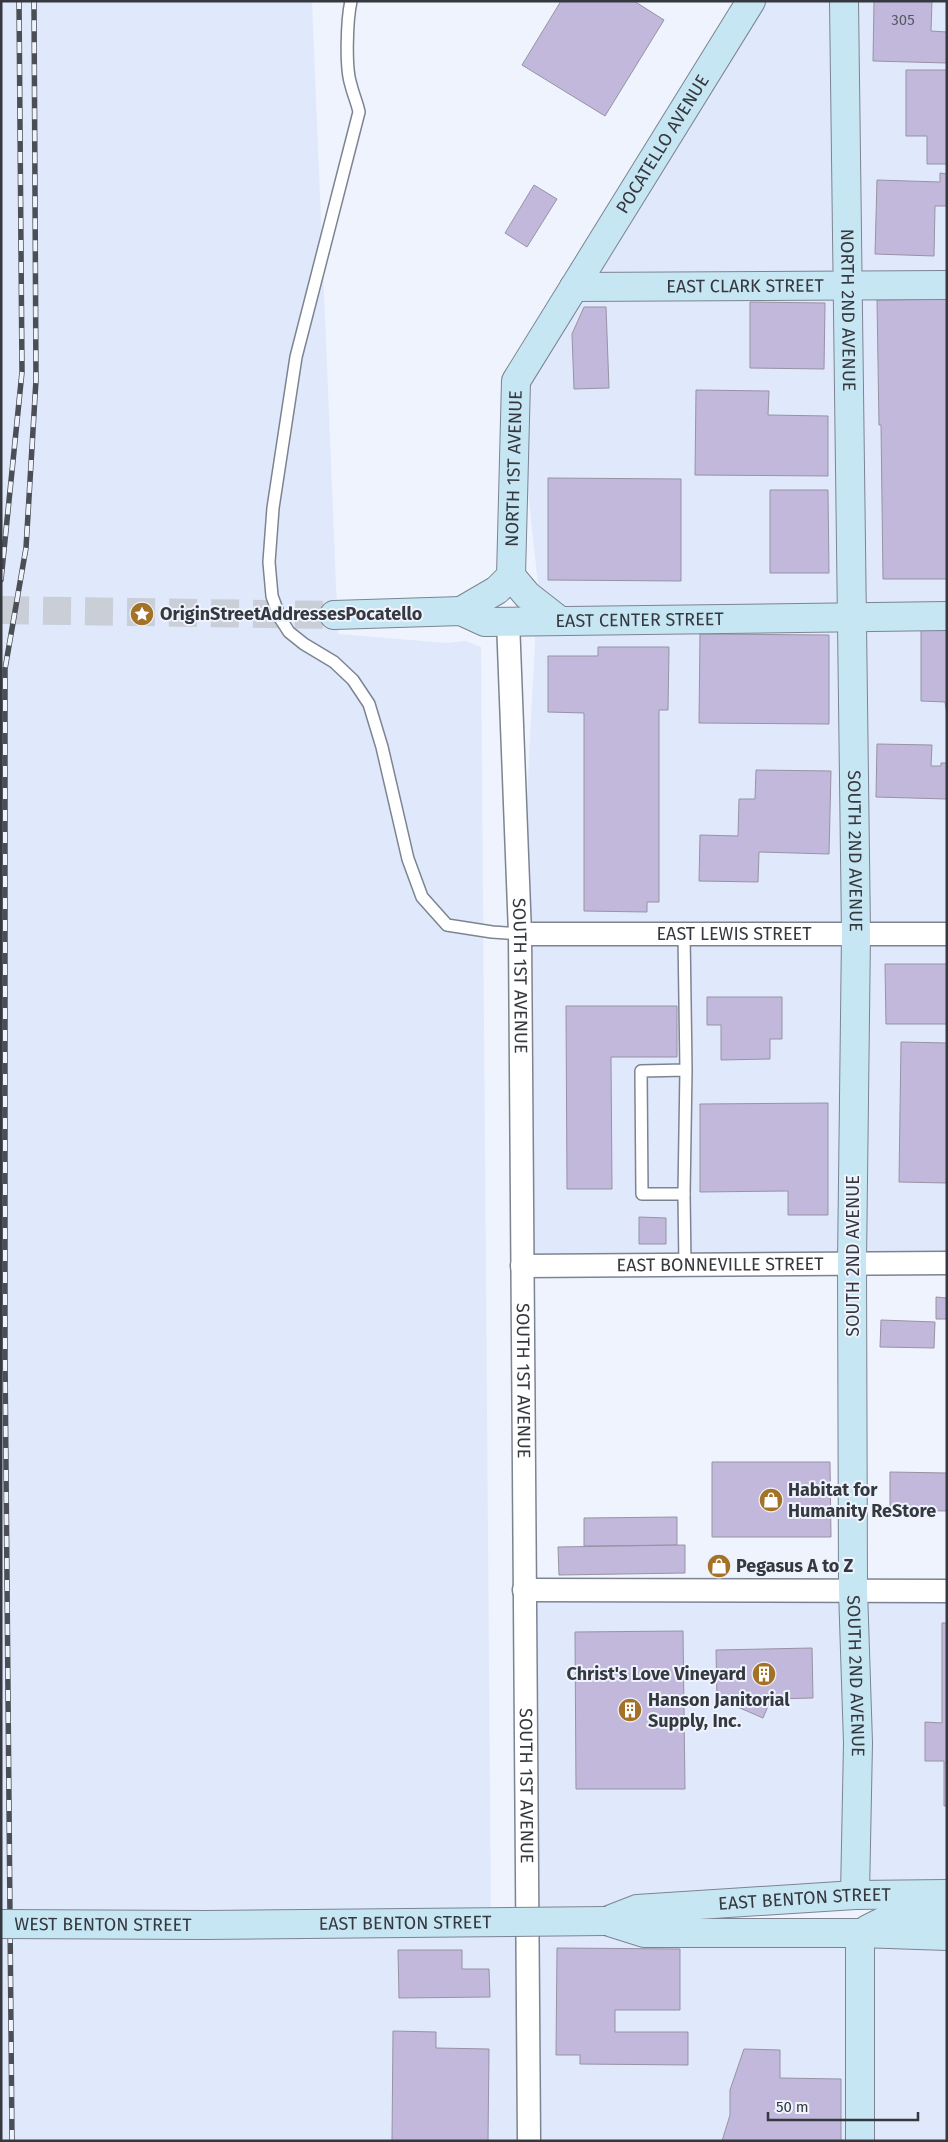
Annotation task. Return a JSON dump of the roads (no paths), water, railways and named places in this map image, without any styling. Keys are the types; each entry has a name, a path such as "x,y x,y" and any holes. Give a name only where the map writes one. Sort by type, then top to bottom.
{"street":[{"name":"POCATELLO AVENUE","path":"574,287 751,1"},
{"name":"NORTH 2ND AVENUE","path":"844,1 850,617"},
{"name":"EAST CLARK STREET","path":"574,287 947,285"},
{"name":"NORTH 1ST AVENUE","path":"510,576 516,381 574,287"},
{"path":"461,611 497,590 510,576 527,595 559,620"},
{"name":"EAST CENTER STREET","path":"334,615 461,611 485,622 947,616"},
{"name":"SOUTH 2ND AVENUE","path":"850,617 856,934 852,1263 853,1590 858,1743 855,1895"},
{"name":"SOUTH 1ST AVENUE","path":"508,621 520,934 529,2141"},
{"name":"EAST LEWIS STREET","path":"520,934 947,934"},
{"name":"EAST BONNEVILLE STREET","path":"522,1266 947,1263"},
{"path":"524,1590 947,1591"},
{"name":"EAST BENTON STREET","path":"606,1921 637,1908 855,1895 947,1894"},
{"path":"756,1933 787,1915 830,1915 855,1895"},
{"path":"860,2141 860,1933 896,1916 933,1915 947,1907"},
{"name":"EAST BENTON STREET","path":"205,1925 606,1921 644,1933 860,1933 947,1936"},
{"name":"WEST BENTON STREET","path":"1,1924 205,1925"}],"lane":[{"path":"351,1 350,85 355,94 359,112 296,358 273,508 269,562 272,596 280,618 289,632 304,644 334,662 353,680 370,704 408,859 422,897 447,925 520,934"},
{"path":"684,934 686,1070 685,1265"},
{"path":"684,1194 642,1194 641,1070 686,1070"}],"tunnel":[{"path":"1,610 334,615"}],"railway":[{"path":"1,580 22,372 19,1"},
{"path":"12,2141 5,1357 5,669 26,548 36,380 34,1"}],"place":[{"name":"OriginStreetAddressesPocatello","path":"142,614"},
{"name":"Habitat for Humanity ReStore","path":"771,1500"},
{"name":"Pegasus A to Z","path":"719,1566"},
{"name":"Christ's Love Vineyard","path":"764,1674"},
{"name":"Hanson Janitorial Supply, Inc.","path":"630,1710"}]}
